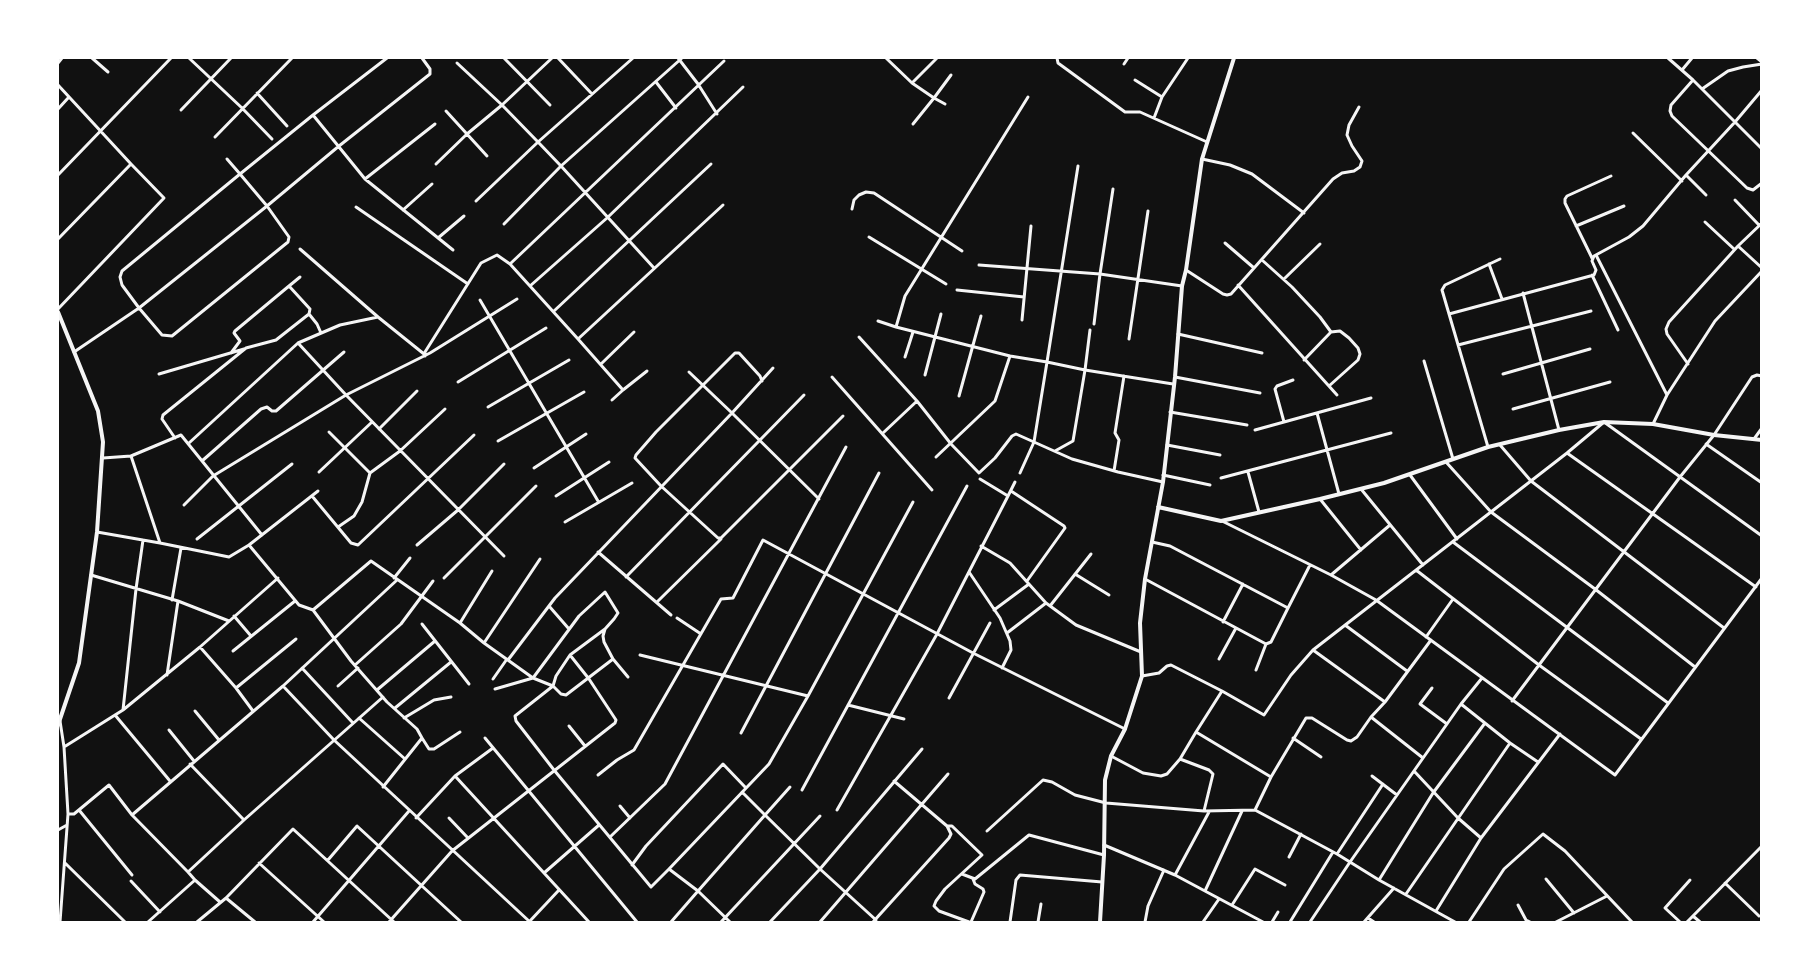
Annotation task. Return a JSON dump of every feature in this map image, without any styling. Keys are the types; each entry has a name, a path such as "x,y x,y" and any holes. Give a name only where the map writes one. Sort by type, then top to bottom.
{"street":[{"path":"58,63 62,58"},
{"path":"92,58 108,72"},
{"path":"58,175 171,58"},
{"path":"189,58 272,139"},
{"path":"180,110 231,58"},
{"path":"215,137 292,58"},
{"path":"227,159 240,174 268,206 289,237 288,242 172,336 162,335 122,285 120,277 122,270 240,174 313,115 387,58"},
{"path":"74,352 139,308 430,74 430,69 422,58"},
{"path":"504,58 550,104"},
{"path":"436,164 467,134 502,106 552,58"},
{"path":"558,58 592,94"},
{"path":"476,201 538,142 633,58"},
{"path":"504,224 562,166 656,82 680,58 717,114"},
{"path":"886,58 912,83 945,104"},
{"path":"912,83 937,58"},
{"path":"1057,58 1058,63 1125,112 1140,112 1208,142"},
{"path":"1124,64 1128,58"},
{"path":"1154,118 1162,97 1188,58"},
{"path":"1100,922 1106,803 1105,780 1111,756 1125,729 1142,676 1140,623 1163,482 1175,377 1182,286 1202,159 1234,58"},
{"path":"1668,58 1693,80 1762,149"},
{"path":"1682,70 1692,58"},
{"path":"1757,58 1762,63"},
{"path":"510,264 724,61"},
{"path":"457,63 562,166 654,268"},
{"path":"1702,89 1728,71 1762,63"},
{"path":"913,124 952,75"},
{"path":"1134,80 1162,97"},
{"path":"1693,80 1671,106 1672,116 1747,188 1753,190 1762,183"},
{"path":"656,82 676,108"},
{"path":"58,85 164,198 58,310 98,411 103,442 97,532 79,663 59,723 64,747 68,814 60,922"},
{"path":"530,286 608,218 743,87"},
{"path":"1592,258 1629,237 1643,226 1762,90"},
{"path":"257,93 286,126"},
{"path":"58,109 70,97"},
{"path":"896,327 906,296 1028,97"},
{"path":"1186,270 1226,295 1231,294 1333,179 1342,173 1358,170 1361,166 1362,161 1347,135 1349,125 1359,108"},
{"path":"446,111 487,156"},
{"path":"313,115 365,179 453,250"},
{"path":"365,179 435,124"},
{"path":"1634,133 1682,181"},
{"path":"1202,159 1230,165 1252,174 1304,213"},
{"path":"58,239 132,164"},
{"path":"554,311 711,164"},
{"path":"1020,473 1034,442 1078,166"},
{"path":"1686,175 1706,195"},
{"path":"1449,314 1592,276 1596,270 1592,258 1564,203 1567,196 1611,176"},
{"path":"403,210 432,184"},
{"path":"1094,324 1113,189"},
{"path":"852,209 854,200 859,195 866,192 874,193 962,252"},
{"path":"1688,364 1667,334 1666,329 1669,322 1684,304 1734,249 1760,224 1735,200"},
{"path":"578,339 723,205"},
{"path":"1576,226 1624,206"},
{"path":"356,207 468,284"},
{"path":"1129,339 1148,211"},
{"path":"438,238 464,216"},
{"path":"1705,222 1734,249"},
{"path":"1022,320 1031,226"},
{"path":"868,237 946,284"},
{"path":"1225,243 1254,268"},
{"path":"1284,279 1320,244"},
{"path":"1654,424 1667,395 1715,321 1762,269 1738,246"},
{"path":"300,249 425,355"},
{"path":"1596,255 1667,395"},
{"path":"425,355 481,263 497,256 510,264 623,390"},
{"path":"1488,447 1449,314 1443,287 1500,259"},
{"path":"1262,260 1284,279 1320,316 1331,332"},
{"path":"979,264 1100,274 1182,286"},
{"path":"1489,264 1502,299"},
{"path":"1592,276 1618,330"},
{"path":"231,353 240,341 234,333 235,331 300,277"},
{"path":"1238,285 1337,395"},
{"path":"289,286 310,309 309,314 321,333"},
{"path":"956,290 1024,297"},
{"path":"1523,293 1559,430"},
{"path":"184,505 213,476 346,395 425,355 517,299"},
{"path":"480,300 598,501"},
{"path":"1458,345 1591,311"},
{"path":"158,374 276,340 309,314"},
{"path":"925,375 941,314"},
{"path":"959,396 981,316"},
{"path":"189,444 298,343 340,325 378,317"},
{"path":"878,321 913,332 1010,356 1173,384"},
{"path":"458,382 546,328"},
{"path":"1055,452 1073,441 1090,330"},
{"path":"1304,360 1331,332 1340,331 1358,348 1360,354 1358,360 1329,386"},
{"path":"600,364 634,332"},
{"path":"905,357 913,332"},
{"path":"1178,334 1262,353"},
{"path":"859,337 951,444 979,472 1016,434 1072,459 1163,482"},
{"path":"298,343 400,451 504,556"},
{"path":"175,438 162,419 162,415 246,348"},
{"path":"1503,374 1590,349"},
{"path":"202,461 261,409 267,407 272,411 276,411 344,352"},
{"path":"721,538 715,537 661,486 637,461 636,455 656,432 737,353 760,376 762,381"},
{"path":"936,457 995,401 1010,356"},
{"path":"488,407 569,360"},
{"path":"1424,361 1453,460"},
{"path":"493,679 548,606 773,368"},
{"path":"612,400 647,371"},
{"path":"689,372 819,499"},
{"path":"832,376 932,490"},
{"path":"1114,471 1119,440 1115,433 1124,376"},
{"path":"1512,701 1680,477 1714,435 1752,377 1762,376"},
{"path":"1175,377 1260,393"},
{"path":"1284,422 1275,388 1293,380"},
{"path":"1513,409 1610,382"},
{"path":"379,429 416,391"},
{"path":"498,441 584,392"},
{"path":"626,576 804,395"},
{"path":"1255,430 1371,398"},
{"path":"883,433 916,401"},
{"path":"338,527 354,516 362,502 370,473 400,451 445,409"},
{"path":"1170,412 1247,425"},
{"path":"1317,413 1339,494"},
{"path":"657,602 843,416"},
{"path":"318,472 372,422"},
{"path":"1142,676 1159,673 1171,665 1264,715 1291,674 1313,650 1567,453 1604,422"},
{"path":"1604,422 1762,536"},
{"path":"1221,521 1361,489 1410,475 1488,447 1559,430 1604,422 1654,424 1714,435 1762,440"},
{"path":"1753,440 1762,428"},
{"path":"329,432 370,473"},
{"path":"1222,478 1390,433"},
{"path":"534,468 586,434"},
{"path":"103,458 131,456 181,435 262,535"},
{"path":"312,496 351,543 358,545 429,480 474,435"},
{"path":"1167,444 1220,454"},
{"path":"1706,444 1762,483"},
{"path":"1500,445 1531,481 1724,628"},
{"path":"610,837 665,784 846,447"},
{"path":"1567,453 1756,587"},
{"path":"131,456 160,543"},
{"path":"556,496 610,462"},
{"path":"1446,462 1491,512 1695,667"},
{"path":"196,539 292,464"},
{"path":"418,545 458,510 504,464"},
{"path":"1248,472 1259,512"},
{"path":"741,733 879,473"},
{"path":"1163,475 1210,485"},
{"path":"1410,475 1457,539"},
{"path":"980,479 1008,496"},
{"path":"837,810 937,634 1015,482"},
{"path":"564,522 632,483"},
{"path":"444,578 536,486"},
{"path":"802,790 966,486"},
{"path":"1361,489 1423,565"},
{"path":"97,532 228,557 249,545 318,491"},
{"path":"994,610 1028,582 1065,528 1011,491"},
{"path":"1320,499 1361,550"},
{"path":"495,689 533,678 579,616 605,592 618,613 614,620 570,655 556,676 553,686 515,716 516,721 554,770 651,887 769,764 913,502"},
{"path":"1158,507 1221,521 1331,575 1376,600 1615,775 1762,578"},
{"path":"1331,575 1390,525"},
{"path":"123,710 143,540"},
{"path":"598,775 634,750 721,599 733,598 763,540 973,653 1125,729"},
{"path":"1152,542 1170,546 1288,608"},
{"path":"1453,542 1668,703"},
{"path":"249,545 278,578 298,605 312,610 356,667 383,697 417,729 429,749 434,750 460,732"},
{"path":"982,546 1010,563 1046,603 1076,625 1141,652"},
{"path":"172,600 181,548"},
{"path":"598,552 672,615"},
{"path":"1050,606 1091,554"},
{"path":"132,814 283,686 396,579 410,558"},
{"path":"484,643 540,559"},
{"path":"312,610 370,561 460,623 484,643 533,678 553,686 561,694 566,695 589,679 613,658"},
{"path":"1256,670 1266,644 1271,642 1310,565"},
{"path":"1416,570 1539,665 1641,739"},
{"path":"460,623 492,571"},
{"path":"968,572 1000,618 1010,641 1011,650 1002,668"},
{"path":"1075,574 1109,596"},
{"path":"91,575 172,600 229,621"},
{"path":"64,747 123,710 200,647 278,578"},
{"path":"1146,580 1266,644"},
{"path":"338,686 390,636 434,581"},
{"path":"1223,622 1243,584"},
{"path":"1426,636 1452,599"},
{"path":"233,651 295,601"},
{"path":"167,675 178,602"},
{"path":"1007,633 1046,603"},
{"path":"548,606 569,629"},
{"path":"234,616 251,636"},
{"path":"677,618 684,625 701,634"},
{"path":"422,624 469,684"},
{"path":"949,698 990,624"},
{"path":"1345,625 1407,671"},
{"path":"1219,659 1236,628"},
{"path":"605,629 604,642 613,658 628,677"},
{"path":"236,688 296,638"},
{"path":"1255,810 1271,777 1304,720 1309,717 1351,741 1357,737 1431,640"},
{"path":"377,690 435,641"},
{"path":"200,647 236,688 253,711"},
{"path":"1313,650 1384,702"},
{"path":"198,922 226,898 293,830 328,860 391,922 452,851 616,721 589,679 570,655"},
{"path":"640,655 808,696"},
{"path":"394,708 451,662"},
{"path":"302,668 353,723"},
{"path":"1310,922 1461,704 1482,678"},
{"path":"283,686 334,740 529,922 559,890"},
{"path":"1432,688 1420,704 1447,724"},
{"path":"1111,756 1143,773 1160,776 1167,774 1180,759 1222,692"},
{"path":"188,872 383,697"},
{"path":"404,718 434,700 451,697"},
{"path":"1461,704 1510,743 1539,762"},
{"path":"848,705 904,719"},
{"path":"195,711 219,740"},
{"path":"115,715 170,781"},
{"path":"1371,717 1423,758"},
{"path":"359,718 405,760"},
{"path":"1379,880 1433,793 1484,723"},
{"path":"569,726 585,746"},
{"path":"169,730 194,761"},
{"path":"1196,732 1271,777"},
{"path":"1436,911 1481,838 1560,734"},
{"path":"383,787 422,738"},
{"path":"485,738 638,922"},
{"path":"1293,738 1321,757"},
{"path":"1406,894 1510,743"},
{"path":"416,818 455,776 493,748"},
{"path":"770,922 820,869 922,749"},
{"path":"1180,759 1209,770 1213,774 1204,811"},
{"path":"190,764 244,820"},
{"path":"632,864 646,846 723,764 746,788"},
{"path":"1414,771 1433,793 1481,838"},
{"path":"820,922 948,774"},
{"path":"455,776 588,922"},
{"path":"1372,776 1397,795"},
{"path":"987,831 1043,780 1052,782 1075,795 1106,803 1204,811 1255,810 1456,922"},
{"path":"742,792 875,921 951,834 947,826 894,781"},
{"path":"1290,922 1383,784"},
{"path":"68,814 74,814 109,785 132,814 220,902"},
{"path":"671,922 790,787"},
{"path":"620,806 630,818"},
{"path":"79,810 132,875"},
{"path":"313,922 409,811"},
{"path":"1175,875 1210,811"},
{"path":"1205,891 1242,811"},
{"path":"721,922 820,816"},
{"path":"449,818 468,838"},
{"path":"58,830 67,825"},
{"path":"544,873 599,825"},
{"path":"328,860 357,826 461,922"},
{"path":"947,826 952,826 982,855 945,889 934,906 940,911 970,922 984,892 972,879 962,874"},
{"path":"1289,857 1301,834"},
{"path":"1469,922 1504,869 1543,834 1565,850 1632,922"},
{"path":"972,879 1029,835 1104,855"},
{"path":"1104,845 1175,875 1263,922"},
{"path":"1687,922 1762,846"},
{"path":"65,863 125,922"},
{"path":"259,863 324,922"},
{"path":"669,869 698,892 730,922"},
{"path":"1232,905 1255,869 1285,885"},
{"path":"1145,922 1148,906 1164,870"},
{"path":"1010,922 1016,880 1020,875 1102,882"},
{"path":"1546,879 1574,913"},
{"path":"148,922 196,880"},
{"path":"1680,922 1665,908 1690,880"},
{"path":"131,881 160,912"},
{"path":"1725,883 1758,916"},
{"path":"1364,922 1394,888"},
{"path":"1556,922 1607,896"},
{"path":"226,898 252,921"},
{"path":"1203,922 1219,899"},
{"path":"1038,922 1041,904"},
{"path":"1518,905 1526,920 1530,922"},
{"path":"1272,922 1278,912"},
{"path":"1693,916 1700,922"},
{"path":"1368,918 1374,922"}]}
